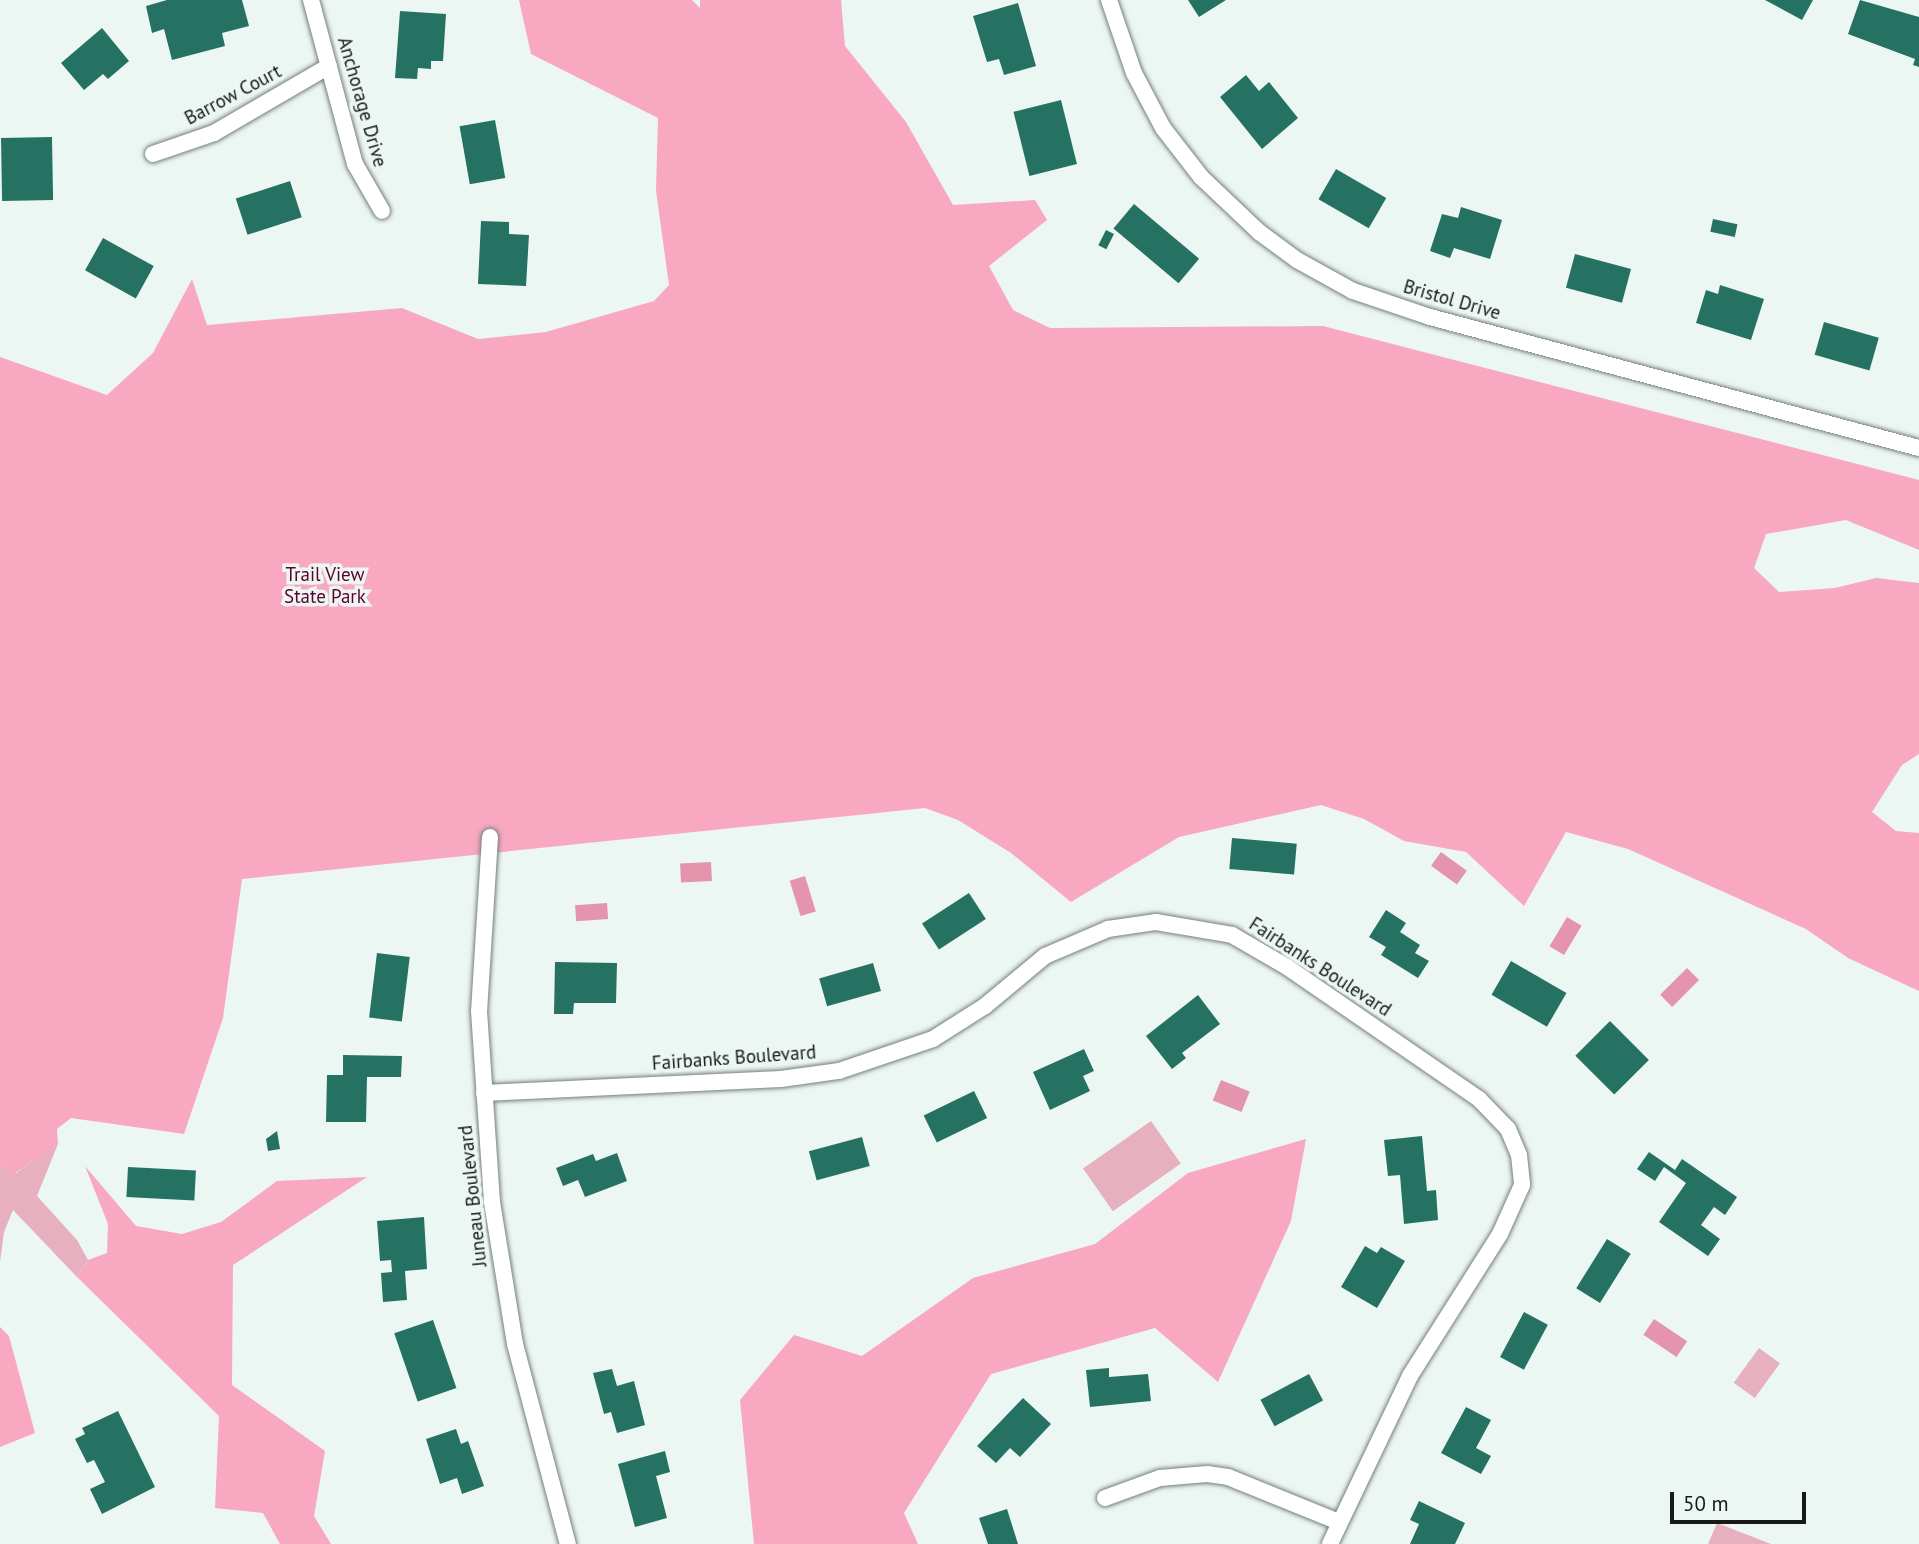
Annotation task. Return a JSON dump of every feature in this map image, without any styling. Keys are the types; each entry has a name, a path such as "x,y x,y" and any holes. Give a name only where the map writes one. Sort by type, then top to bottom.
{"street":[{"name":"Anchorage Drive","path":"311,0 355,164 382,211"},
{"name":"Bristol Drive","path":"1109,0 1134,73 1163,128 1201,177 1259,232 1297,260 1353,291 1430,317 1919,448"},
{"name":"Barrow Court","path":"153,154 214,133 329,66"},
{"name":"Juneau Boulevard","path":"490,837 479,1011 499,1259 516,1344 568,1544"},
{"name":"Fairbanks Boulevard","path":"484,1093 781,1079 839,1071 933,1039 985,1006 1045,956 1108,929 1156,922 1232,935 1287,967 1479,1099 1508,1129 1519,1155 1522,1185 1500,1234 1410,1376 1330,1544"},
{"path":"1105,1498 1160,1478 1207,1474 1228,1477 1339,1522"}],"shaded area":[{"path":"1441,852 1467,871 1457,885 1431,866"},
{"path":"711,862 712,881 681,883 680,864"},
{"path":"805,876 816,911 801,916 790,881"},
{"path":"607,903 608,919 576,921 575,905"},
{"path":"1567,917 1582,926 1564,955 1549,946"},
{"path":"1687,968 1699,980 1672,1007 1660,995"},
{"path":"1221,1080 1250,1092 1242,1112 1213,1100"},
{"path":"1151,1121 1181,1164 1113,1211 1083,1169"},
{"path":"58,1144 37,1196 77,1240 88,1260 77,1277 13,1210 4,1232 0,1262 0,1165 16,1173"},
{"path":"1654,1319 1687,1341 1677,1357 1643,1335"},
{"path":"1759,1348 1780,1363 1755,1398 1734,1383"},
{"path":"1717,1523 1771,1544 1708,1544"}],"green space":[{"name":"Trail View State Park","path":"519,0 692,0 700,8 700,0 841,0 845,46 906,122 953,205 1035,200 1047,220 989,266 1013,310 1050,328 1323,326 1919,480 1919,550 1846,520 1766,534 1754,568 1779,592 1835,588 1876,578 1919,583 1919,754 1902,765 1872,812 1896,831 1919,833 1919,991 1848,958 1806,929 1628,849 1566,832 1524,906 1466,852 1404,841 1364,819 1321,805 1179,837 1071,902 1011,853 958,820 925,808 242,879 223,1018 184,1134 71,1118 57,1129 58,1144 43,1155 15,1173 0,1165 0,357 107,395 153,353 192,279 207,325 402,308 478,339 546,332 654,301 669,285 656,191 658,118 531,54"},
{"path":"1306,1139 1291,1221 1218,1382 1155,1328 991,1374 904,1513 918,1544 754,1544 740,1400 794,1335 862,1356 973,1278 1095,1244 1188,1173"},
{"path":"85,1166 136,1226 182,1234 221,1222 277,1181 367,1177 233,1265 232,1385 325,1451 314,1516 331,1544 280,1544 263,1513 215,1508 219,1416 77,1277 88,1260 107,1253 108,1224"},
{"path":"0,1327 9,1336 35,1433 0,1447"}],"building":[{"path":"167,0 242,0 249,26 222,33 225,46 172,60 164,29 152,33 146,6"},
{"path":"1188,0 1226,0 1199,17"},
{"path":"1765,0 1813,0 1802,20"},
{"path":"1860,0 1919,17 1919,67 1913,65 1915,59 1848,34"},
{"path":"1018,3 1036,66 1004,75 999,59 987,62 973,16"},
{"path":"400,11 446,14 443,61 431,61 431,69 418,68 417,79 395,78"},
{"path":"102,28 129,61 108,79 103,74 84,90 61,63"},
{"path":"1246,75 1259,91 1269,82 1298,118 1262,149 1220,97"},
{"path":"1061,100 1077,164 1029,176 1013,112"},
{"path":"495,120 505,178 470,184 460,126"},
{"path":"52,137 53,200 2,201 1,138"},
{"path":"1336,169 1386,198 1369,228 1318,199"},
{"path":"290,181 302,217 248,235 236,199"},
{"path":"1134,204 1199,259 1179,283 1113,229"},
{"path":"1461,207 1502,220 1490,259 1454,248 1450,258 1430,251 1442,214 1458,218"},
{"path":"1713,219 1737,224 1735,237 1710,232"},
{"path":"481,221 509,222 509,234 529,235 526,286 478,284"},
{"path":"1106,230 1114,234 1106,249 1098,245"},
{"path":"103,238 154,266 136,298 85,270"},
{"path":"1575,254 1631,269 1622,303 1566,288"},
{"path":"1720,285 1764,299 1751,340 1696,323 1706,290 1718,294"},
{"path":"1824,322 1879,338 1869,370 1815,355"},
{"path":"1232,838 1297,844 1294,875 1229,869"},
{"path":"969,893 986,919 939,949 922,923"},
{"path":"1386,910 1406,923 1400,932 1420,945 1415,953 1429,961 1418,978 1381,955 1386,947 1369,937"},
{"path":"377,953 410,957 402,1022 369,1018"},
{"path":"1511,961 1566,993 1547,1027 1492,995"},
{"path":"555,962 617,963 616,1003 574,1003 573,1014 554,1014"},
{"path":"873,963 881,991 827,1006 819,978"},
{"path":"1198,995 1220,1024 1182,1053 1186,1058 1172,1069 1146,1036"},
{"path":"1610,1021 1649,1060 1614,1095 1575,1056"},
{"path":"1084,1049 1094,1071 1083,1076 1090,1091 1050,1110 1033,1072"},
{"path":"343,1055 402,1056 401,1077 367,1077 366,1122 326,1122 327,1075 343,1075"},
{"path":"974,1091 987,1118 937,1143 924,1116"},
{"path":"277,1131 280,1149 268,1151 266,1139"},
{"path":"1422,1136 1427,1191 1436,1190 1438,1220 1404,1224 1400,1175 1388,1176 1384,1140"},
{"path":"862,1137 870,1166 817,1180 809,1151"},
{"path":"1649,1152 1675,1170 1682,1159 1737,1197 1725,1215 1714,1207 1701,1225 1720,1239 1708,1256 1659,1222 1686,1183 1664,1167 1655,1181 1637,1169"},
{"path":"617,1153 627,1181 585,1197 578,1180 563,1186 556,1168 593,1154 596,1161"},
{"path":"128,1167 196,1171 194,1201 126,1197"},
{"path":"424,1217 427,1269 405,1271 407,1300 383,1302 381,1273 392,1272 391,1260 380,1261 377,1221"},
{"path":"1607,1239 1631,1254 1600,1303 1576,1288"},
{"path":"1365,1246 1377,1253 1381,1247 1405,1261 1377,1308 1341,1287"},
{"path":"1524,1312 1548,1325 1524,1370 1500,1357"},
{"path":"433,1320 456,1388 418,1401 394,1333"},
{"path":"1109,1368 1109,1377 1148,1374 1151,1401 1090,1407 1086,1370"},
{"path":"612,1369 617,1386 634,1381 645,1425 617,1433 611,1412 604,1414 593,1373"},
{"path":"1309,1374 1323,1400 1275,1426 1260,1400"},
{"path":"1023,1398 1051,1424 1020,1457 1010,1448 996,1463 977,1446"},
{"path":"1466,1407 1491,1420 1476,1448 1491,1456 1481,1474 1441,1453"},
{"path":"118,1411 155,1487 102,1514 90,1489 105,1482 94,1460 87,1463 75,1439 85,1434 82,1428"},
{"path":"456,1429 461,1444 468,1441 484,1486 462,1494 457,1478 440,1484 426,1439"},
{"path":"665,1451 670,1472 656,1476 667,1518 635,1527 618,1464"},
{"path":"1419,1501 1465,1523 1455,1544 1410,1544 1419,1524 1410,1520"},
{"path":"1007,1509 1018,1544 988,1544 979,1518"}]}
